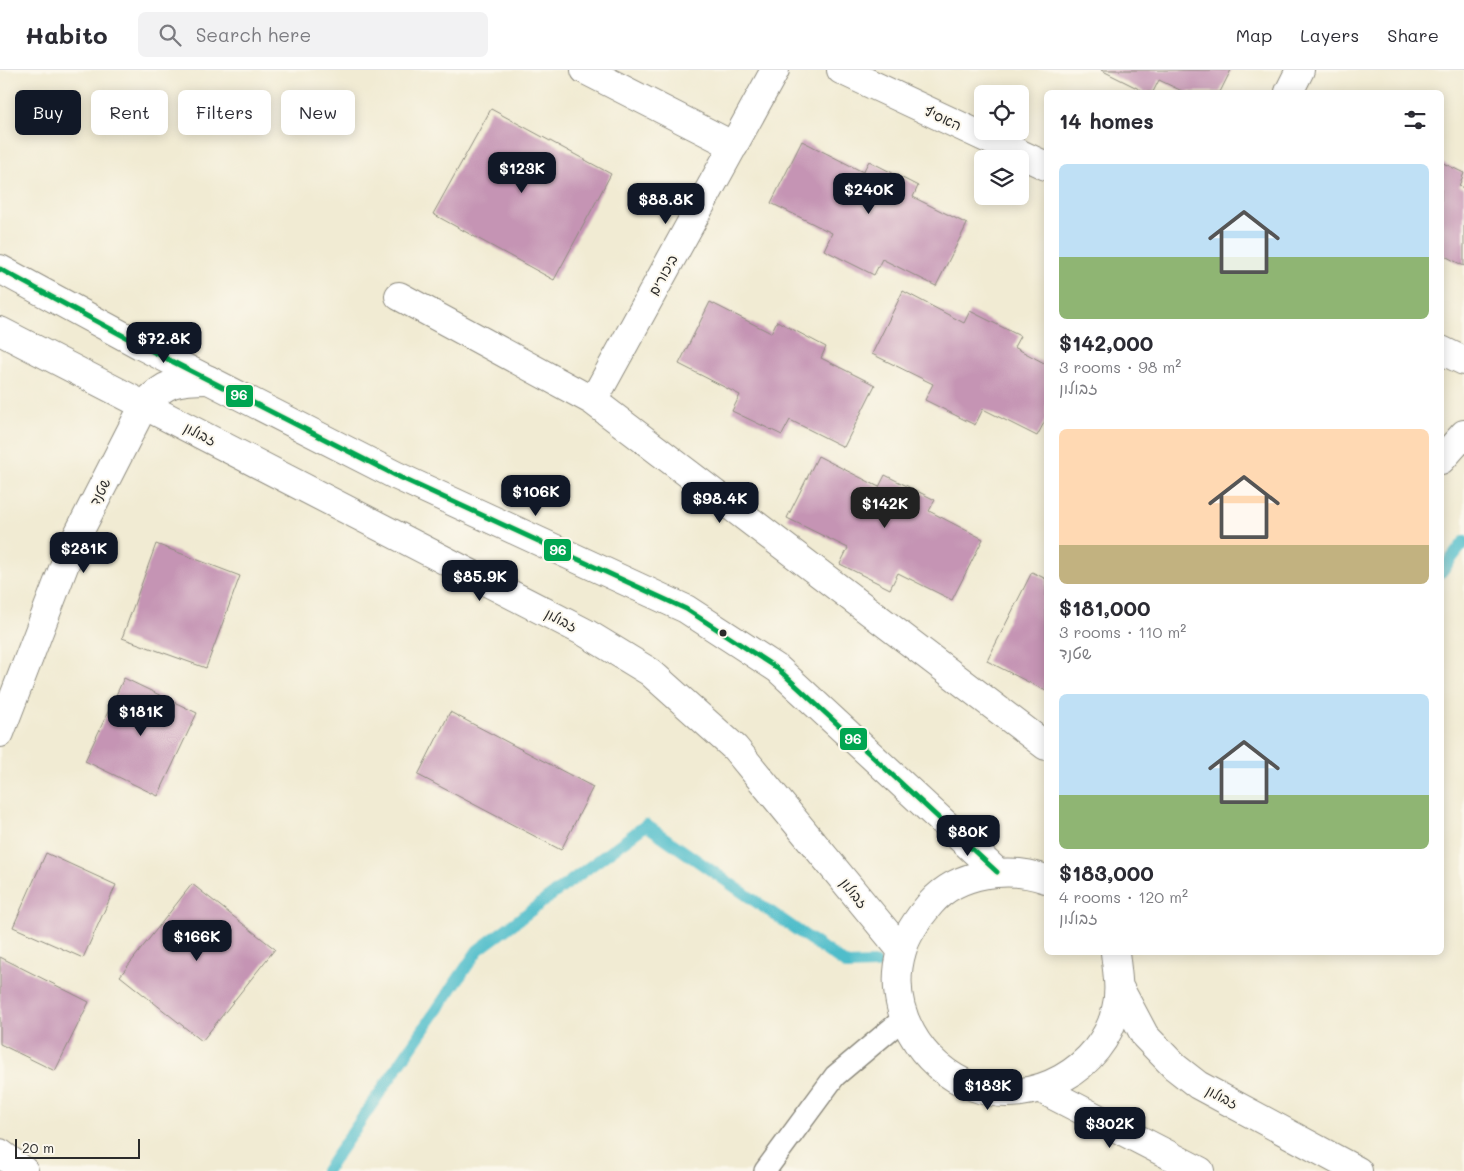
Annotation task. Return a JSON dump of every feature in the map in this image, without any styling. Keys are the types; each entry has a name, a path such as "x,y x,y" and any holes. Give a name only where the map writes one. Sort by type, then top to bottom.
{"main road":[{"path":"585,70 734,146"},
{"name":"ביכורים","path":"593,401 776,70"},
{"name":"האסיף","path":"841,70 1044,165"},
{"path":"1290,90 1300,70"},
{"path":"0,269 208,380 395,475 686,609 778,669 997,872"},
{"path":"398,296 593,401 1044,744"},
{"name":"זבולון","path":"0,331 586,633 650,672 735,748 902,951"},
{"path":"1444,351 1464,361"},
{"name":"שטנד","path":"0,732 71,548 144,406 157,391 175,382 208,380"},
{"path":"1444,457 1464,434"},
{"name":"זבולון","path":"1044,878 1035,875 997,872 966,880 937,896 916,921 902,951 897,985 904,1018 920,1048 944,1072 975,1088 1009,1093 1039,1088 1068,1076 1091,1056 1108,1031 1116,1010 1119,987 1115,955"},
{"name":"זבולון","path":"1119,987 1145,1036 1175,1067 1198,1085 1358,1171"},
{"path":"1039,1088 1200,1171"},
{"path":"0,1153 24,1171"}],"lane":[{"path":"765,1171 835,1076 904,1018"}],"building":[{"path":"1101,70 1231,70 1221,90 1180,90 1159,80 1154,90 1141,90"},
{"path":"491,109 611,174 554,280 433,214"},
{"path":"802,141 863,172 869,161 918,186 913,197 967,224 936,286 882,259 874,275 824,250 832,233 771,203"},
{"path":"1444,163 1464,173 1459,186 1464,188 1464,266 1444,256"},
{"path":"903,291 964,323 970,311 1020,336 1014,347 1044,363 1044,423 1037,436 983,409 975,425 925,400 933,384 872,354"},
{"path":"710,302 771,333 777,321 826,347 821,358 875,385 844,447 790,420 782,435 732,411 740,395 679,364"},
{"path":"818,456 879,487 885,475 935,500 929,511 983,539 952,600 898,573 890,589 840,564 848,548 787,518"},
{"path":"156,544 240,576 206,668 122,638"},
{"path":"1032,572 1044,578 1044,690 987,661"},
{"path":"124,678 197,713 158,796 85,761"},
{"path":"450,712 593,787 561,850 418,775"},
{"path":"46,853 116,885 83,958 13,927"},
{"path":"192,884 275,949 202,1041 120,976"},
{"path":"0,957 89,1002 55,1071 0,1044"}],"waterway":[{"path":"1444,568 1464,542"},
{"path":"326,1171 478,950 646,825 847,965 876,964"}],"transit line":[{"name":"96","path":"0,269 142,346 395,475 686,609 778,669 997,872"}]}
